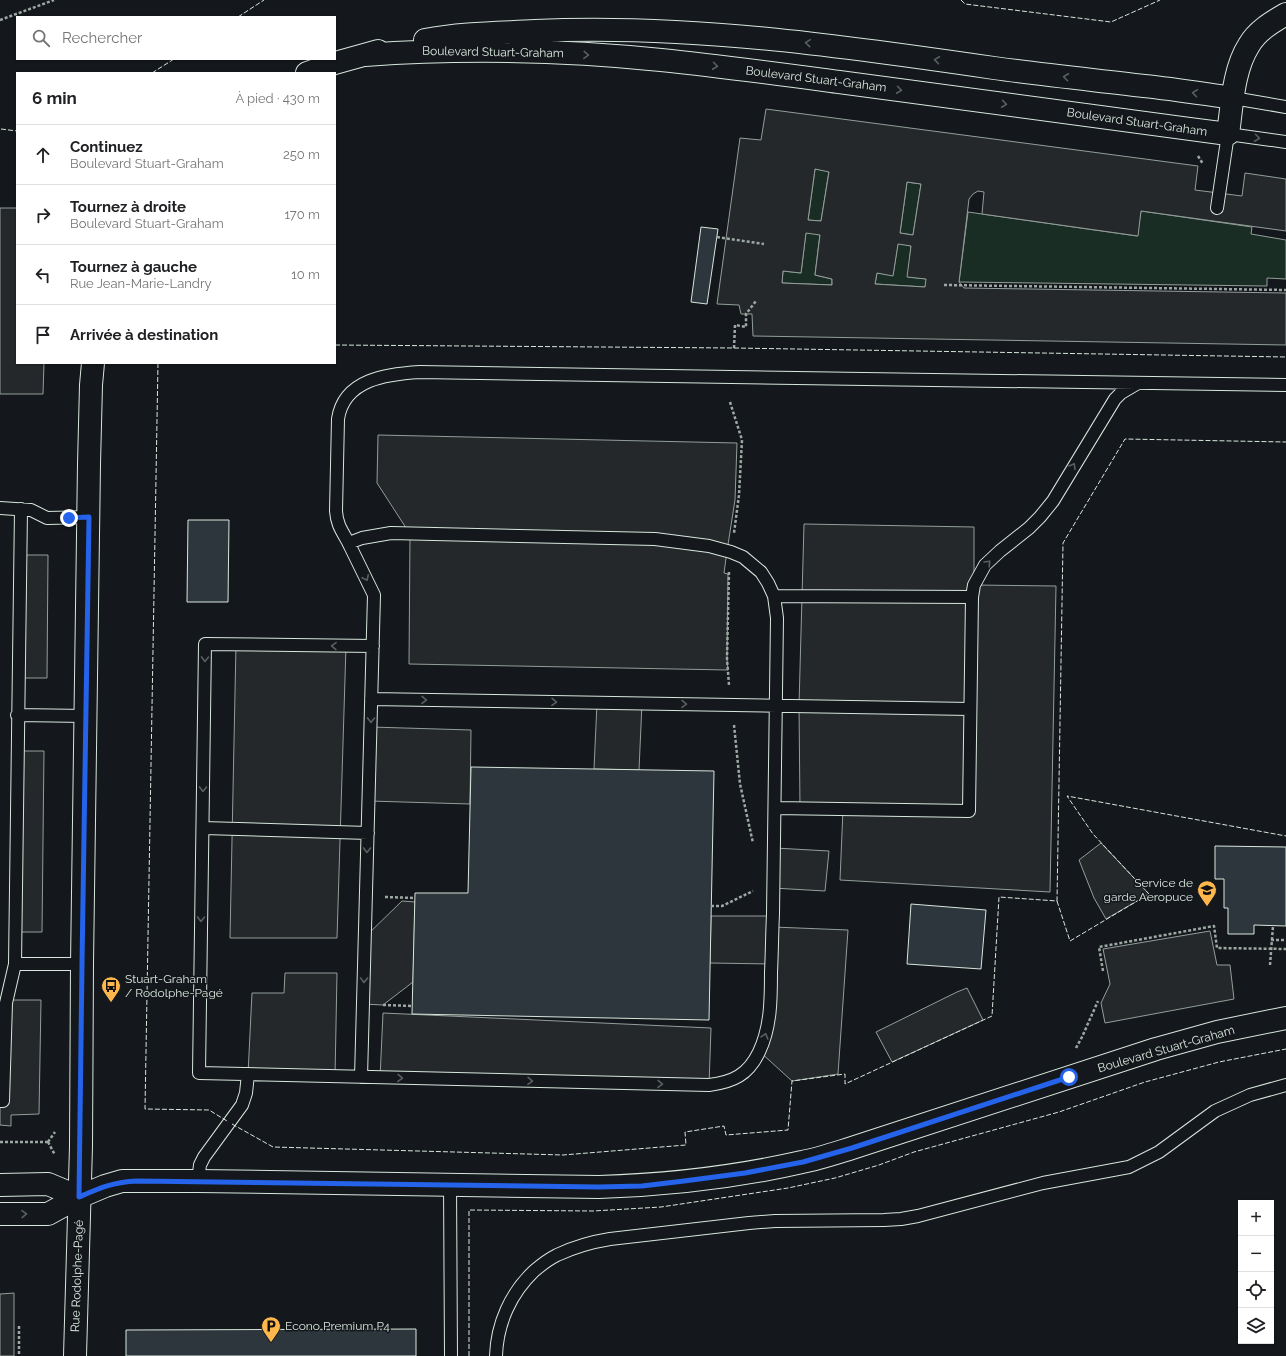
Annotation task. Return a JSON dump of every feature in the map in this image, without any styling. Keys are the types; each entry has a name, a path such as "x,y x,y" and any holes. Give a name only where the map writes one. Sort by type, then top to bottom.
{"street":[{"path":"1228,134 1240,65 1249,44 1268,25 1286,14"},
{"name":"Boulevard Stuart-Graham","path":"310,72 365,54 403,44 461,34 562,30 652,31 819,44 1030,73 1234,98"},
{"name":"Boulevard Stuart-Graham","path":"365,54 416,51 504,51 658,60 710,65 950,96 1228,134"},
{"path":"0,1185 48,1184 79,1197 90,410 93,364"},
{"name":"Boulevard Stuart-Graham","path":"0,1214 48,1214 79,1197 105,1186 122,1181 598,1187 642,1186 745,1173 803,1162 852,1148 1156,1049 1216,1032 1286,1018"},
{"name":"Rue Rodolphe-Pagé","path":"75,1356 79,1197"}],"lane":[{"path":"1234,98 1286,107"},
{"path":"1216,208 1228,134 1286,142"},
{"path":"361,1077 374,595 349,543 340,529 337,520 337,430 339,409 355,389 366,382 381,376 397,373 420,372 1286,385"},
{"path":"775,808 969,811 972,597 974,585 985,565 1029,528 1053,501 1115,399 1124,390 1138,383"},
{"path":"0,508 31,510 48,518 89,517"},
{"path":"0,1101 3,1101 6,1003 15,964 20,509"},
{"path":"349,543 362,538 391,533 618,537 663,540 731,552 743,557 761,572 774,596 777,618 775,808 770,1005 764,1038 752,1064 744,1073 722,1084 709,1085 199,1073 205,644 373,646"},
{"path":"774,596 972,597"},
{"path":"371,699 970,709"},
{"path":"18,715 86,716"},
{"path":"203,828 368,833"},
{"path":"15,964 82,964"},
{"path":"198,1181 200,1165 204,1157 242,1105 246,1093 248,1074"},
{"path":"496,1356 497,1339 501,1323 515,1293 540,1266 555,1255 590,1242 775,1221 901,1219 1043,1183 1119,1170 1129,1167 1149,1157 1215,1111 1250,1095 1286,1085"},
{"path":"450,1184 451,1356"}],"path":[{"path":"0,20 54,0"},
{"path":"717,237 764,244"},
{"path":"944,285 1286,290"},
{"path":"734,348 735,325 746,327 746,314 756,301"},
{"path":"730,402 742,440"},
{"path":"366,896 415,898"},
{"path":"1103,971 1099,947 1214,926 1217,948 1286,949"},
{"path":"1270,965 1273,926"},
{"path":"1271,940 1286,940"},
{"path":"1082,1037 1098,1001"},
{"path":"363,1004 412,1006"},
{"path":"0,1142 48,1142"},
{"path":"19,1326 19,1356"}],"green space":[{"path":"815,169 829,171 821,221 808,220"},
{"path":"907,182 921,184 913,235 900,233"},
{"path":"1141,211 1252,227 1251,234 1286,240 1286,279 1267,278 1267,286 959,282 968,212 1137,236"},
{"path":"806,232 820,234 815,275 832,279 832,285 782,283 783,271 801,273"},
{"path":"898,243 911,246 908,277 927,279 925,287 875,284 877,273 893,275"}],"shaded area":[{"path":"766,109 1198,166 1195,190 1242,196 1245,173 1286,179 1286,231 1141,211 1138,236 982,214 984,192 978,191 969,199 959,282 964,288 1286,293 1286,345 753,336 752,314 741,314 739,305 717,304 740,138 761,140","holes":["815,169 829,172 821,221 808,220","907,182 921,184 913,235 900,233","806,233 820,235 815,275 832,279 832,285 782,283 783,271 801,273","898,244 911,246 907,277 926,279 925,287 875,284 877,273 893,276"]},
{"path":"0,208 16,208 16,364 44,364 43,394 0,394"},
{"path":"378,435 737,443 735,500 724,573 728,574 728,670 409,664 410,534 377,483"},
{"path":"804,524 974,527 974,585 1056,586 1050,892 840,880 843,809 800,808 799,705"},
{"path":"20,555 48,555 47,678 18,678"},
{"path":"236,644 346,646 337,938 230,938"},
{"path":"597,703 642,703 639,770 594,769"},
{"path":"371,727 471,730 470,804 369,801"},
{"path":"17,751 44,751 42,932 15,932"},
{"path":"1101,843 1149,894 1106,919 1094,898 1079,860"},
{"path":"775,848 829,851 825,891 773,888"},
{"path":"402,901 415,902 413,982 383,1005 363,1004 365,937"},
{"path":"711,916 773,916 773,927 848,930 838,1074 792,1081 759,1051 771,964 710,963"},
{"path":"1210,931 1217,965 1230,965 1234,999 1105,1023 1101,1003 1110,984 1103,949"},
{"path":"285,973 337,973 335,1077 248,1074 252,993 284,993"},
{"path":"967,988 983,1020 892,1062 876,1032"},
{"path":"6,1000 41,1000 39,1114 11,1115 11,1126 0,1125"},
{"path":"383,1013 711,1028 709,1085 380,1078"},
{"path":"14,1293 14,1356 0,1356 0,1294"}],"building":[{"path":"701,227 718,229 707,304 691,302"},
{"path":"188,520 229,520 228,602 187,602"},
{"path":"471,767 714,771 709,1020 412,1014 415,893 468,893"},
{"path":"1215,846 1286,847 1286,926 1254,925 1254,934 1228,934 1228,908 1224,908 1224,879 1215,879"},
{"path":"911,904 986,910 981,969 907,964"},
{"name":"Econo Premium P4","path":"416,1329 416,1356 126,1356 126,1330"}],"fence":[{"path":"240,16 264,0"},
{"path":"961,0 965,4 1111,22 1160,0"},
{"path":"154,72 172,60"},
{"path":"1,129 16,131"},
{"path":"336,345 734,348 1286,357"},
{"path":"158,364 145,1109 209,1110 227,1121"},
{"path":"232,1124 273,1147 563,1155 686,1145 685,1132 724,1126 726,1135 788,1130 792,1081 845,1074 845,1084 992,1016 999,897 1057,901 1063,543 1125,439 1286,442"},
{"path":"1057,901 1070,941 1149,894 1093,834 1067,796 1286,836"},
{"path":"469,1356 469,1210 593,1211 661,1207 788,1188 835,1178 879,1165 914,1152 1059,1112 1145,1082 1219,1062 1286,1049"}],"place":[{"name":"Service de garde Aeropuce","path":"1207,907"},
{"name":"Stuart-Graham / Rodolphe-Pagé","path":"111,1003"},
{"name":"Econo Premium P4","path":"271,1343"}],"route":[{"path":"69,518 89,517 82,964 81,1146 79,1197 105,1186 122,1181 598,1187 642,1186 684,1181 745,1173 803,1162 852,1148 1069,1077"}]}
